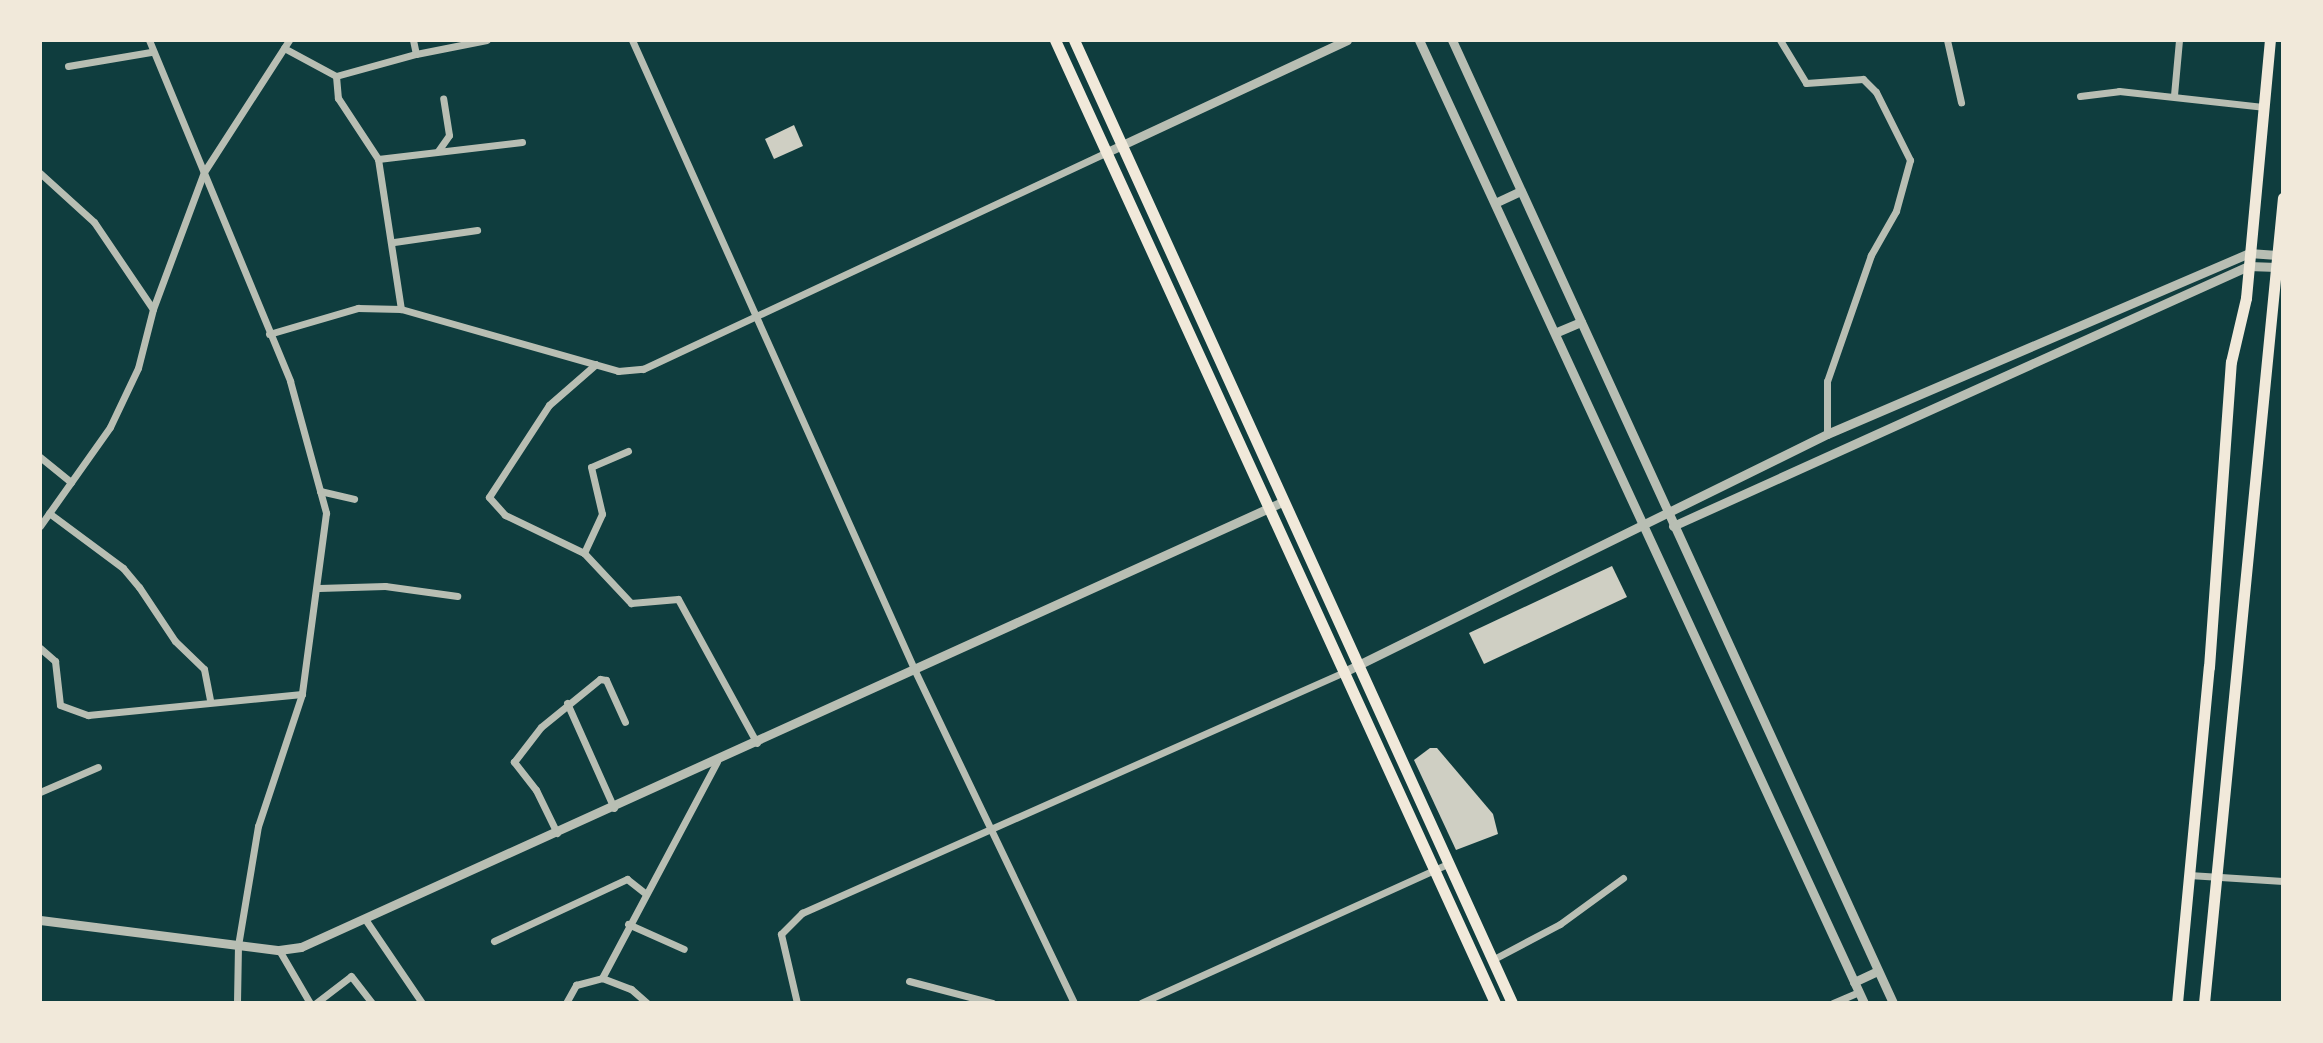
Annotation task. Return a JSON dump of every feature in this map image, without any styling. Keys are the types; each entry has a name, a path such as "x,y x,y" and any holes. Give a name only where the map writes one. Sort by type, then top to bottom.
{"main road":[{"path":"1055,40 1495,1003"},
{"path":"1074,40 1284,501 1362,664 1512,1003"},
{"path":"2177,1003 2231,362 2248,259 2270,40"},
{"path":"2204,1003 2283,198"}],"street":[{"path":"149,40 151,52 290,381 326,513 319,588 302,694 258,826 238,945 237,1003"},
{"path":"40,526 110,427 138,368 153,309 204,172 289,40"},
{"path":"413,40 416,54"},
{"path":"284,48 336,76 416,54 487,40"},
{"path":"632,40 915,671 1074,1003"},
{"path":"269,334 334,313 401,309 618,371 643,369 1347,40"},
{"path":"1419,40 1497,202 1864,1003"},
{"path":"1452,40 1893,1003"},
{"path":"1780,40 1806,83 1863,79 1876,92 1910,160 1896,211 1871,255 1827,381 1827,434"},
{"path":"1947,40 1961,102"},
{"path":"2174,95 2179,40"},
{"path":"68,66 151,52"},
{"path":"336,76 338,98 378,159 394,242 401,309"},
{"path":"2080,96 2119,91 2265,107"},
{"path":"438,151 449,135 443,98"},
{"path":"378,159 522,142"},
{"path":"40,173 94,222 153,309"},
{"path":"1497,202 1521,191"},
{"path":"394,242 477,230"},
{"path":"1673,526 2248,259"},
{"path":"797,1003 783,930 802,913 1362,664 1665,510 1827,434 2248,259 2279,259"},
{"path":"1557,332 1581,322"},
{"path":"596,364 549,405 489,497 505,515 584,553 631,603 678,599 757,743"},
{"path":"584,553 602,514 591,467 628,451"},
{"path":"40,457 71,482"},
{"path":"320,491 354,499"},
{"path":"40,920 279,950 301,947 717,762 1284,501"},
{"path":"49,513 123,568 175,641 204,669 210,701"},
{"path":"319,588 385,586 457,596"},
{"path":"40,648 55,661 65,710 88,715 142,713 210,701 302,694"},
{"path":"557,833 536,790 514,762 567,703 605,679 625,722"},
{"path":"567,703 614,808"},
{"path":"602,978 628,924 717,762"},
{"path":"40,792 98,767"},
{"path":"1141,1003 1449,862"},
{"path":"2189,875 2283,881"},
{"path":"1492,960 1560,924 1623,878"},
{"path":"494,941 627,879 645,893"},
{"path":"365,919 422,1003"},
{"path":"628,924 684,949"},
{"path":"279,950 313,1003 351,976 372,1003"},
{"path":"1854,982 1878,971"},
{"path":"566,1003 576,985 602,978 631,989 647,1003"},
{"path":"909,981 992,1003"},
{"path":"1833,1003 1859,992"}],"building":[{"path":"794,125 803,146 774,159 765,139"},
{"path":"1612,566 1627,597 1484,664 1469,633"},
{"path":"1430,748 1437,748 1493,814 1498,834 1456,850 1414,760"}]}
